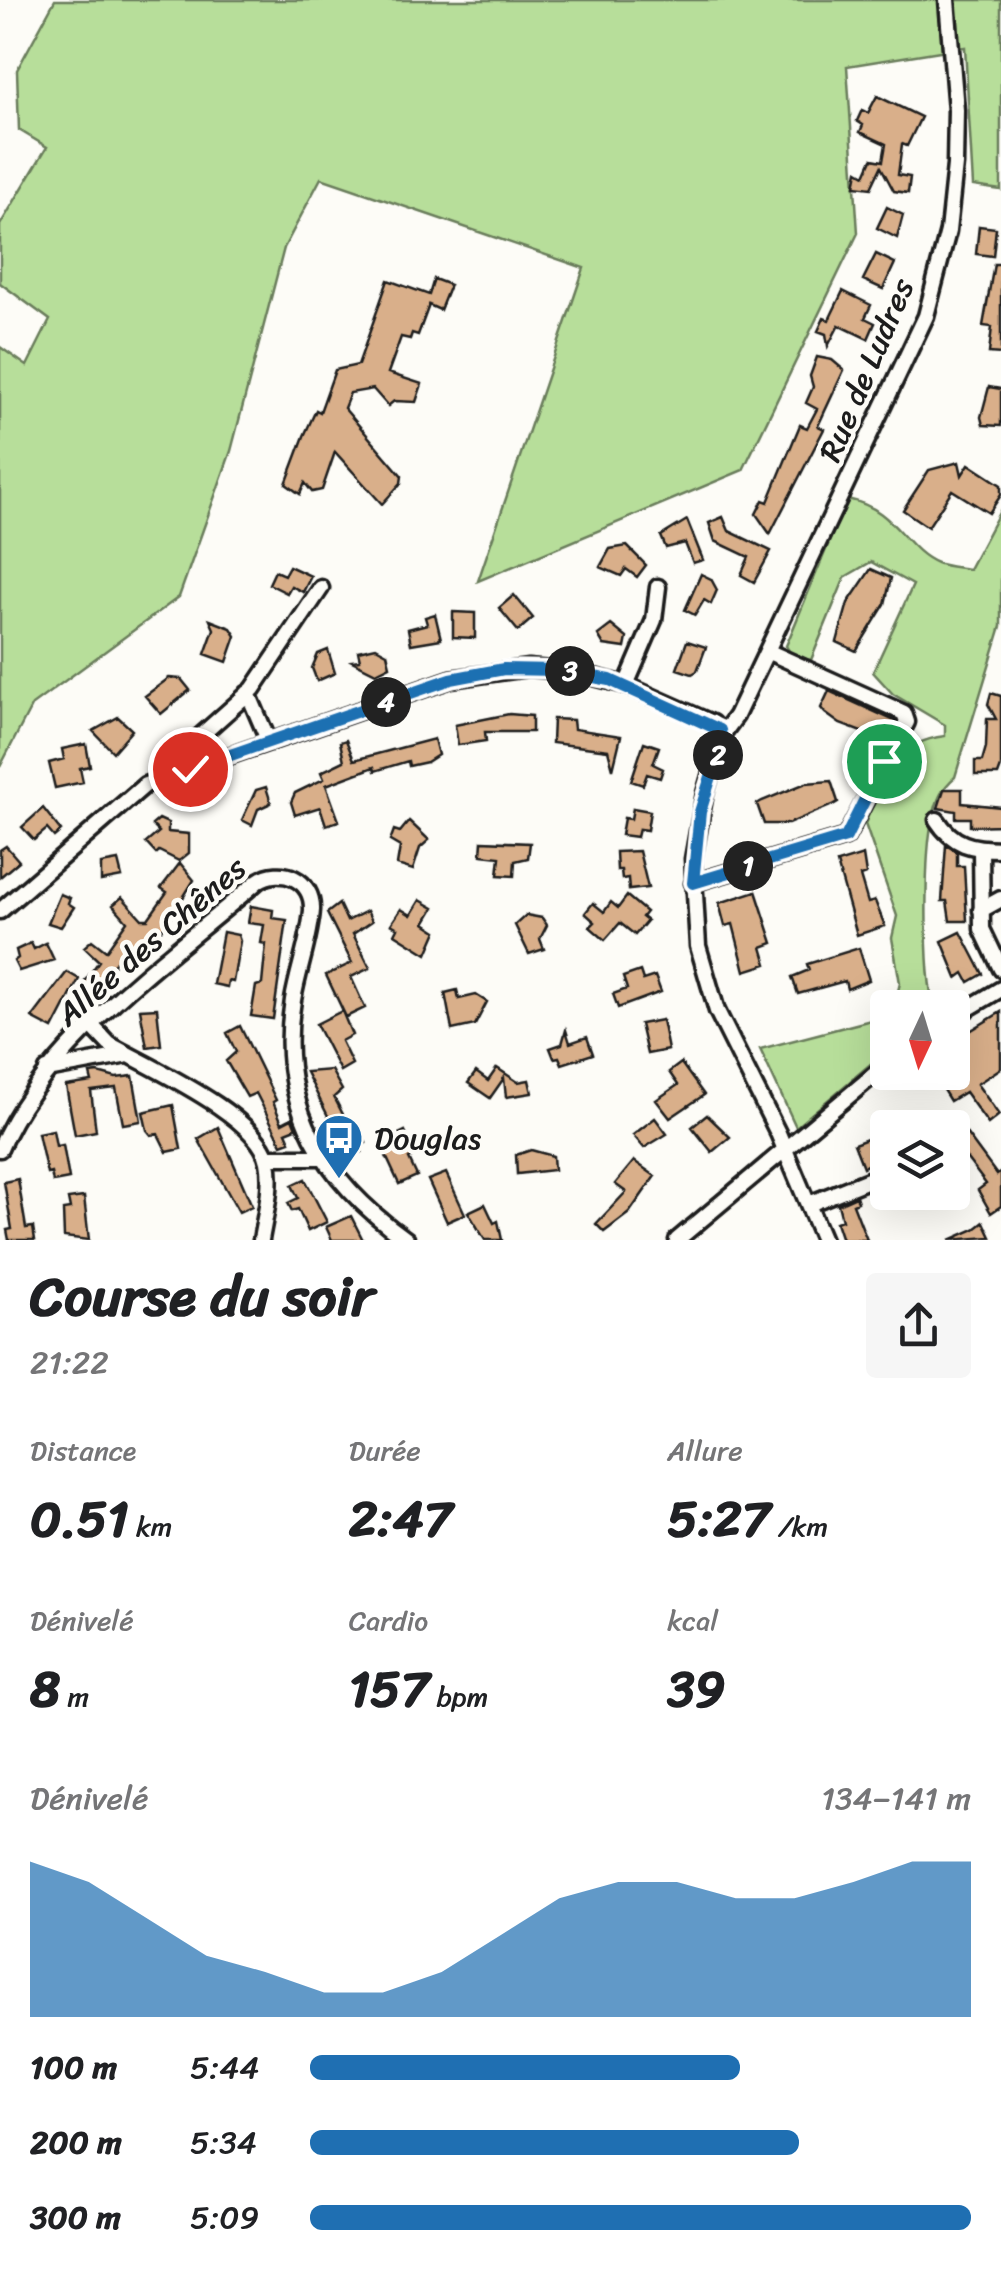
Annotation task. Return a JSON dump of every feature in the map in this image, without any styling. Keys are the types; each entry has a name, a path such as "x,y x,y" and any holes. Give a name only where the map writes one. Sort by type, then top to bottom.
{"street":[{"name":"Rue de Ludres","path":"823,1240 710,993 698,946 693,883 700,812 722,735 767,651 926,316 948,232 955,166 957,117 947,0"},
{"path":"626,685 654,620 658,587"},
{"path":"162,778 172,762 248,693 302,623 321,588"},
{"path":"693,883 846,837 907,722 904,713 767,651"},
{"path":"0,911 134,794 162,778 451,679 490,671 556,670 626,685 716,726 722,735"},
{"path":"248,693 269,742"},
{"path":"937,820 951,838 981,849 1001,849"},
{"path":"981,849 984,936 1001,969"},
{"name":"Allée des Chênes","path":"0,1149 18,1111 47,1070 258,881 272,874 293,877 310,899 293,1001 290,1057 298,1101 320,1157"},
{"path":"981,910 1001,900"},
{"path":"970,1007 1001,989"},
{"path":"92,1026 128,1055 237,1119 267,1156 262,1240"},
{"path":"47,1070 128,1055"},
{"path":"677,1240 870,1078"},
{"path":"267,1156 320,1157 351,1194 407,1240"},
{"path":"808,1204 870,1179"}],"green space":[{"path":"55,0 1001,0 1001,190 973,186 965,47 847,66 858,233 743,470 478,581 584,268 321,178 284,248 231,451 179,597 32,705 0,767 0,347 27,366 50,320 0,283 0,225 47,147 19,130 17,70"},
{"path":"847,499 877,511 925,556 941,564 969,569 1001,509 1001,626 955,777 938,800 930,834 927,941 931,990 898,990 892,938 897,916 865,824 884,778 901,755 913,746 945,736 945,725 893,694 873,672 913,585 871,562 845,577 811,660 792,656 786,646"},
{"path":"870,1020 870,1064 796,1127 760,1049"}],"building":[{"path":"877,96 921,117 907,146 902,144 898,175 910,177 908,193 894,191 881,167 871,188 855,186 858,171 865,175 872,159 883,161 886,144 860,132 863,125 857,121 862,110 868,113"},
{"path":"887,207 903,215 897,238 877,228"},
{"path":"979,226 996,228 993,256 976,254"},
{"path":"876,254 895,263 883,289 863,280"},
{"path":"994,264 1001,264 1001,354 989,353 992,327 983,326"},
{"path":"434,279 450,285 440,310 429,305 418,335 412,333 410,339 401,337 388,373 422,384 416,402 394,401 388,406 373,389 350,393 344,408 402,476 401,483 382,504 335,452 322,490 312,492 305,483 300,494 286,484 304,436 316,410 320,412 335,370 358,365 388,280 429,295"},
{"path":"843,291 871,305 865,318 875,323 868,339 839,325 828,346 826,334 818,331 824,318 829,320"},
{"path":"817,357 832,360 844,370 818,426 824,429 770,534 756,514 763,500 768,502 800,425 807,428 817,409 806,403 813,387 810,376"},
{"path":"989,387 1001,389 1001,426 983,425 981,417"},
{"path":"959,462 962,475 969,464 1001,485 1001,495 989,513 952,490 928,527 903,510 929,470"},
{"path":"723,517 729,531 771,551 754,582 741,575 749,557 715,541 709,523"},
{"path":"687,520 703,560 693,563 685,543 666,548 661,536"},
{"path":"627,546 646,565 637,577 626,569 621,576 600,567 610,549"},
{"path":"289,566 311,576 303,592 291,586 287,593 269,584 275,571 284,575"},
{"path":"871,569 891,578 885,604 856,651 837,642 848,603"},
{"path":"701,574 711,579 717,590 711,604 704,600 695,615 685,610"},
{"path":"514,595 533,618 518,631 499,608"},
{"path":"453,612 475,613 475,638 453,637"},
{"path":"435,614 441,639 411,644 408,629 427,624 425,617"},
{"path":"210,620 231,628 236,636 227,662 205,654 214,629"},
{"path":"611,625 627,638 625,648 604,645 598,635"},
{"path":"687,641 706,647 697,671 692,674 677,669"},
{"path":"376,647 387,653 390,666 376,673 352,661 360,660 358,651"},
{"path":"328,650 335,673 317,681 312,668 318,654"},
{"path":"169,678 181,679 190,690 161,714 145,696"},
{"path":"829,691 895,721 885,741 840,724 825,713 821,708"},
{"path":"991,693 1001,696 1001,767 998,775 975,775 975,761 982,761 986,747 987,719 996,719 988,704"},
{"path":"509,714 532,716 532,732 485,732 486,741 458,745 455,725"},
{"path":"118,717 132,730 113,752 93,731"},
{"path":"553,719 573,720 574,729 621,736 613,769 608,750 552,743"},
{"path":"434,739 438,755 427,762 409,766 408,761 375,771 374,767 326,785 339,821 326,825 320,807 295,815 291,802 295,793 324,779 321,772 344,761 340,742 346,740 354,760"},
{"path":"644,742 659,747 653,764 663,769 660,778 647,774 643,785 631,781"},
{"path":"86,744 90,766 80,768 83,782 55,788 49,763 64,759 62,749"},
{"path":"831,781 838,802 788,824 764,824 757,804 806,783"},
{"path":"266,787 271,803 258,809 252,825 242,820 256,790"},
{"path":"944,789 962,789 962,803 1001,807 1001,825 970,826 970,818 956,818 956,811 938,808"},
{"path":"43,808 61,831 54,837 47,829 34,840 22,827"},
{"path":"633,808 650,811 647,830 639,829 637,837 621,835 624,818 631,819"},
{"path":"159,819 168,823 168,832 189,834 189,853 179,861 159,851 156,854 146,843 159,832 152,825"},
{"path":"409,821 429,840 420,848 413,870 397,865 400,847 390,841 394,830 400,832"},
{"path":"482,841 530,843 528,858 515,861 514,876 498,875 500,857 481,855"},
{"path":"946,845 957,852 957,866 964,866 967,921 950,921 947,901 942,901"},
{"path":"6,846 19,861 0,877 0,850"},
{"path":"639,851 648,888 629,890 628,878 622,879 621,870 617,870 616,852"},
{"path":"863,855 866,874 860,876 868,903 875,901 885,926 857,935 837,863"},
{"path":"118,861 122,877 101,881 101,864"},
{"path":"180,863 194,880 168,922 140,954 129,944 95,990 84,982 99,961 84,947 92,940 106,951 127,921 113,905 122,897 142,919 148,919 167,892 161,888"},
{"path":"756,891 773,943 762,947 767,964 745,971 733,924 725,926 719,903"},
{"path":"60,894 70,898 68,903 74,907 61,927 48,923"},
{"path":"627,896 646,912 642,917 647,921 635,935 620,923 605,940 590,927 595,922 585,913 593,903 604,912 611,902 618,908"},
{"path":"420,900 434,908 425,923 437,931 427,954 395,934 398,928 391,924 401,909 411,915"},
{"path":"339,904 347,921 367,911 372,921 353,934 370,968 351,977 365,1008 346,1017 326,975 352,963 327,913"},
{"path":"251,906 273,910 272,918 287,920 273,1019 251,1016 256,986 262,984 266,944 261,943 264,925 248,923"},
{"path":"526,915 542,918 547,925 540,939 544,949 529,954 515,925"},
{"path":"223,932 238,935 240,941 233,982 228,981 227,987 213,984"},
{"path":"961,932 983,974 969,982 964,973 957,978 942,941"},
{"path":"31,943 34,949 46,943 54,960 19,971 14,961 18,958 16,950"},
{"path":"859,948 869,980 847,989 845,981 798,994 792,977 809,970 807,964"},
{"path":"640,971 643,980 655,976 661,992 618,1008 613,994 627,989 623,977"},
{"path":"67,972 79,979 53,1029 32,1018"},
{"path":"457,990 459,999 476,995 487,1002 475,1025 452,1030 445,993"},
{"path":"157,1008 161,1045 147,1047 140,1009"},
{"path":"342,1011 352,1035 341,1041 352,1064 340,1071 316,1024"},
{"path":"1001,1012 1001,1068 977,1084 999,1115 988,1124 965,1092 950,1101 943,1090 970,1090 970,1031"},
{"path":"662,1020 668,1050 647,1054 640,1024"},
{"path":"240,1026 276,1100 273,1102 282,1123 292,1118 296,1128 286,1132 290,1141 282,1144 256,1093 247,1097 226,1061 236,1052 227,1033"},
{"path":"566,1030 570,1043 587,1037 593,1054 562,1064 559,1057 554,1058 550,1048 562,1044"},
{"path":"681,1063 704,1095 670,1118 656,1100 678,1085 669,1072"},
{"path":"497,1068 518,1082 529,1080 532,1093 506,1097 504,1078 490,1098 468,1083 476,1072 488,1081"},
{"path":"331,1070 342,1090 334,1097 349,1126 358,1125 366,1143 359,1147 362,1152 349,1158 306,1072"},
{"path":"90,1074 116,1078 133,1076 141,1121 123,1124 116,1088 91,1091 96,1131 75,1135 66,1086 92,1082"},
{"path":"173,1105 181,1149 167,1152 158,1134 151,1135 147,1130 143,1112"},
{"path":"707,1115 730,1137 712,1152 692,1127"},
{"path":"655,1118 667,1134 644,1148 633,1135"},
{"path":"218,1127 252,1206 239,1212 198,1139"},
{"path":"53,1130 56,1146 63,1145 69,1179 53,1182 51,1173 47,1174 38,1133"},
{"path":"405,1131 416,1155 409,1159 417,1176 399,1184 380,1143"},
{"path":"870,1138 870,1164 863,1167 854,1144"},
{"path":"970,1138 997,1175 1001,1172 1001,1206 991,1213 978,1190 986,1184 970,1163"},
{"path":"531,1150 553,1156 554,1170 517,1174 516,1155"},
{"path":"634,1161 655,1176 629,1213 604,1232 596,1224 626,1192 615,1184"},
{"path":"446,1173 465,1214 447,1222 428,1180"},
{"path":"18,1179 26,1228 33,1227 35,1240 9,1240 7,1230 12,1229 4,1182"},
{"path":"305,1179 327,1222 308,1231 298,1209 292,1211 288,1203 298,1198 292,1185"},
{"path":"856,1196 858,1202 853,1204 867,1240 842,1240 836,1222 842,1220 838,1204"},
{"path":"84,1197 89,1240 64,1237 63,1210 70,1209 68,1199"},
{"path":"485,1204 494,1223 498,1221 502,1240 485,1240 468,1212"},
{"path":"351,1216 363,1240 332,1240 326,1227"},
{"path":"984,1222 991,1237 950,1240 975,1229"}],"place":[{"name":"Douglas","path":"339,1180"}],"route":[{"path":"190,769 470,674 528,668 589,674 655,698 720,730 722,741 704,793 695,840 693,883 846,837 854,830 884,761"}]}
